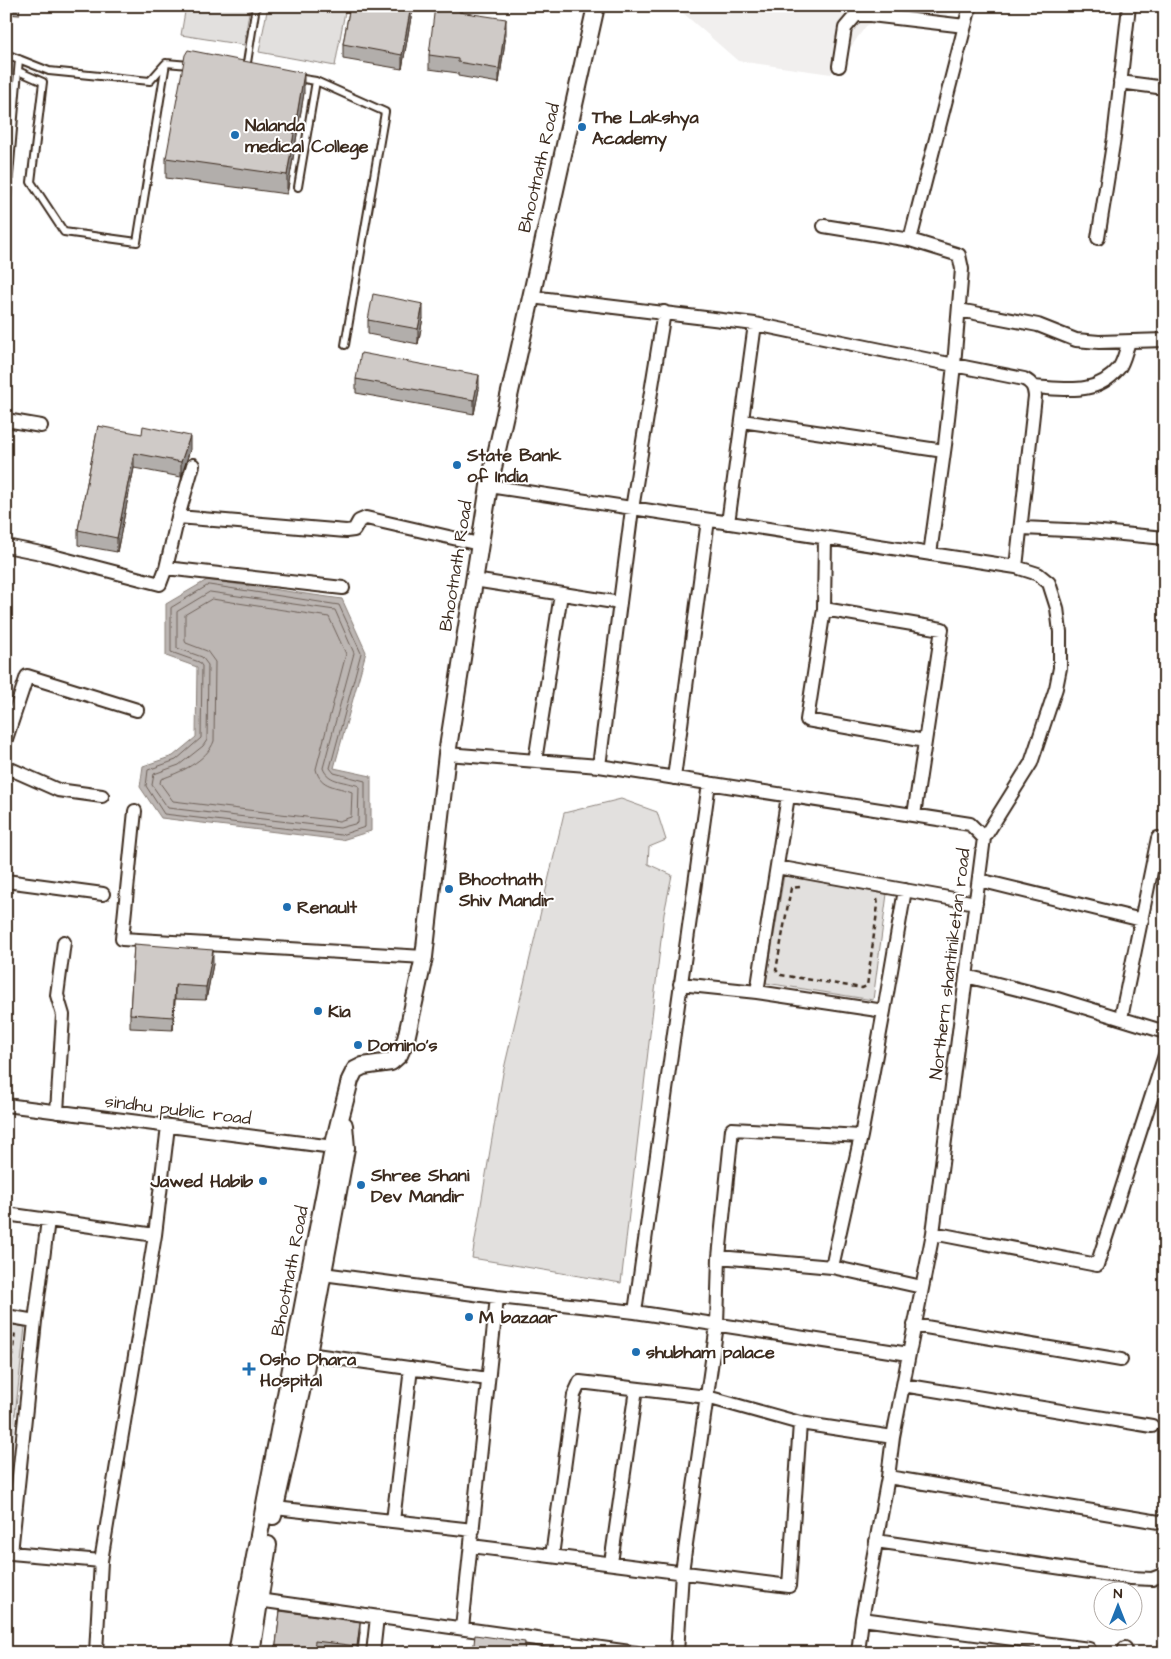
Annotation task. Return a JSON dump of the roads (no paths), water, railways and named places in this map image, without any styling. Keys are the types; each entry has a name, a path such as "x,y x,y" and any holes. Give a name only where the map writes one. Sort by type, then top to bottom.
{"street":[{"name":"Bhootnath Road","path":"250,1653 253,1599 264,1505 317,1271 340,1148 345,1103 350,1080 355,1070 363,1066 391,1062 399,1055 406,1039 424,957 446,754 489,486 596,6"},
{"path":"910,240 970,6"},
{"path":"1098,238 1114,138 1129,6"},
{"path":"838,66 845,28 856,15 871,15 965,26"},
{"path":"1120,82 1165,88"},
{"path":"824,226 910,240 959,255 962,260 954,365 930,554"},
{"path":"531,298 755,324 1024,379 1030,382 1034,387 1036,396 1022,528 1016,566"},
{"path":"959,310 1038,325 1076,340 1099,342 1165,340"},
{"path":"599,766 632,509 664,312"},
{"path":"728,523 755,324"},
{"path":"1034,387 1080,390 1099,385 1119,367 1129,342"},
{"path":"6,420 41,426"},
{"path":"742,421 944,451"},
{"path":"6,546 41,553 160,584 166,568 193,464"},
{"path":"489,486 1016,566 1038,574 1049,583 1057,608 1060,668 1056,688 1031,763 984,838"},
{"path":"178,517 346,531 354,530 359,521 366,518 479,544"},
{"path":"674,778 708,520"},
{"path":"1022,528 1090,531 1165,538"},
{"path":"825,538 824,609 807,720 925,741"},
{"path":"166,568 343,588"},
{"path":"474,580 620,603"},
{"path":"535,761 561,594"},
{"path":"824,609 942,629 914,815"},
{"path":"6,739 27,676 137,710"},
{"name":"Northern shantiniketan road","path":"446,754 599,766 914,815 970,824 984,838 933,1232 893,1436 888,1477 862,1619 858,1653"},
{"path":"6,767 58,790 102,796"},
{"path":"635,1312 709,783"},
{"path":"757,992 788,796"},
{"path":"135,811 122,939 424,957"},
{"path":"1121,1018 1158,838"},
{"path":"777,867 976,903"},
{"path":"979,880 1142,920"},
{"path":"6,881 103,894"},
{"path":"832,1267 861,1136 905,890"},
{"path":"57,1112 64,1015 57,995 64,942"},
{"path":"966,976 1057,999 1165,1032"},
{"path":"680,984 757,992 884,1011"},
{"path":"933,1232 1097,1265 1165,1055"},
{"name":"sindhu public road","path":"6,1106 340,1148"},
{"path":"96,1653 101,1561 154,1235 168,1126"},
{"path":"677,1653 682,1572 716,1325 719,1257 732,1129 861,1136"},
{"path":"6,1214 154,1235"},
{"path":"48,1220 9,1552 101,1561"},
{"path":"719,1257 832,1267 922,1287"},
{"name":"Bhootnath Road","path":"237,1653 253,1599 275,1508 308,1354 317,1271"},
{"path":"317,1271 497,1297 635,1312 909,1354"},
{"path":"462,1628 497,1297"},
{"path":"6,1316 35,1321"},
{"path":"914,1325 1121,1360"},
{"path":"308,1354 488,1380"},
{"path":"393,1521 411,1368"},
{"path":"552,1556 574,1395 580,1382 707,1397 800,1423 893,1436"},
{"path":"903,1385 1152,1426"},
{"path":"611,1563 636,1389"},
{"path":"471,1546 789,1586 800,1423"},
{"path":"888,1477 1165,1523"},
{"path":"275,1508 473,1530"},
{"path":"876,1541 1132,1578 1152,1579 1165,1574"},
{"path":"253,1599 637,1653"},
{"path":"373,1653 377,1617"},
{"path":"862,1619 1089,1649"}],"lane":[{"path":"247,69 256,6"},
{"path":"6,54 49,71 150,81 166,63"},
{"path":"6,210 18,59"},
{"path":"166,63 193,65"},
{"path":"18,70 43,82 31,182 64,232 137,242 166,63"},
{"path":"238,68 255,71"},
{"path":"290,77 316,81 385,112 345,345"},
{"path":"298,187 316,81"},
{"path":"6,91 16,92"}],"water":[{"path":"207,580 342,599 366,652 334,768 371,776 371,831 342,840 161,818 140,787 143,766 173,756 196,737 197,667 166,656 166,604"}],"place":[{"name":"The Lakshya Academy","path":"582,127"},
{"name":"Nalanda medical College","path":"235,135"},
{"name":"State Bank of India","path":"457,465"},
{"name":"Bhootnath Shiv Mandir","path":"449,889"},
{"name":"Renault","path":"287,907"},
{"name":"Kia","path":"318,1011"},
{"name":"Domino's","path":"358,1045"},
{"name":"Jawed Habib","path":"263,1181"},
{"name":"Shree Shani Dev Mandir","path":"361,1185"},
{"name":"M bazaar","path":"469,1317"},
{"name":"shubham palace","path":"636,1352"},
{"name":"Osho Dhara Hospital","path":"249,1369"}]}
